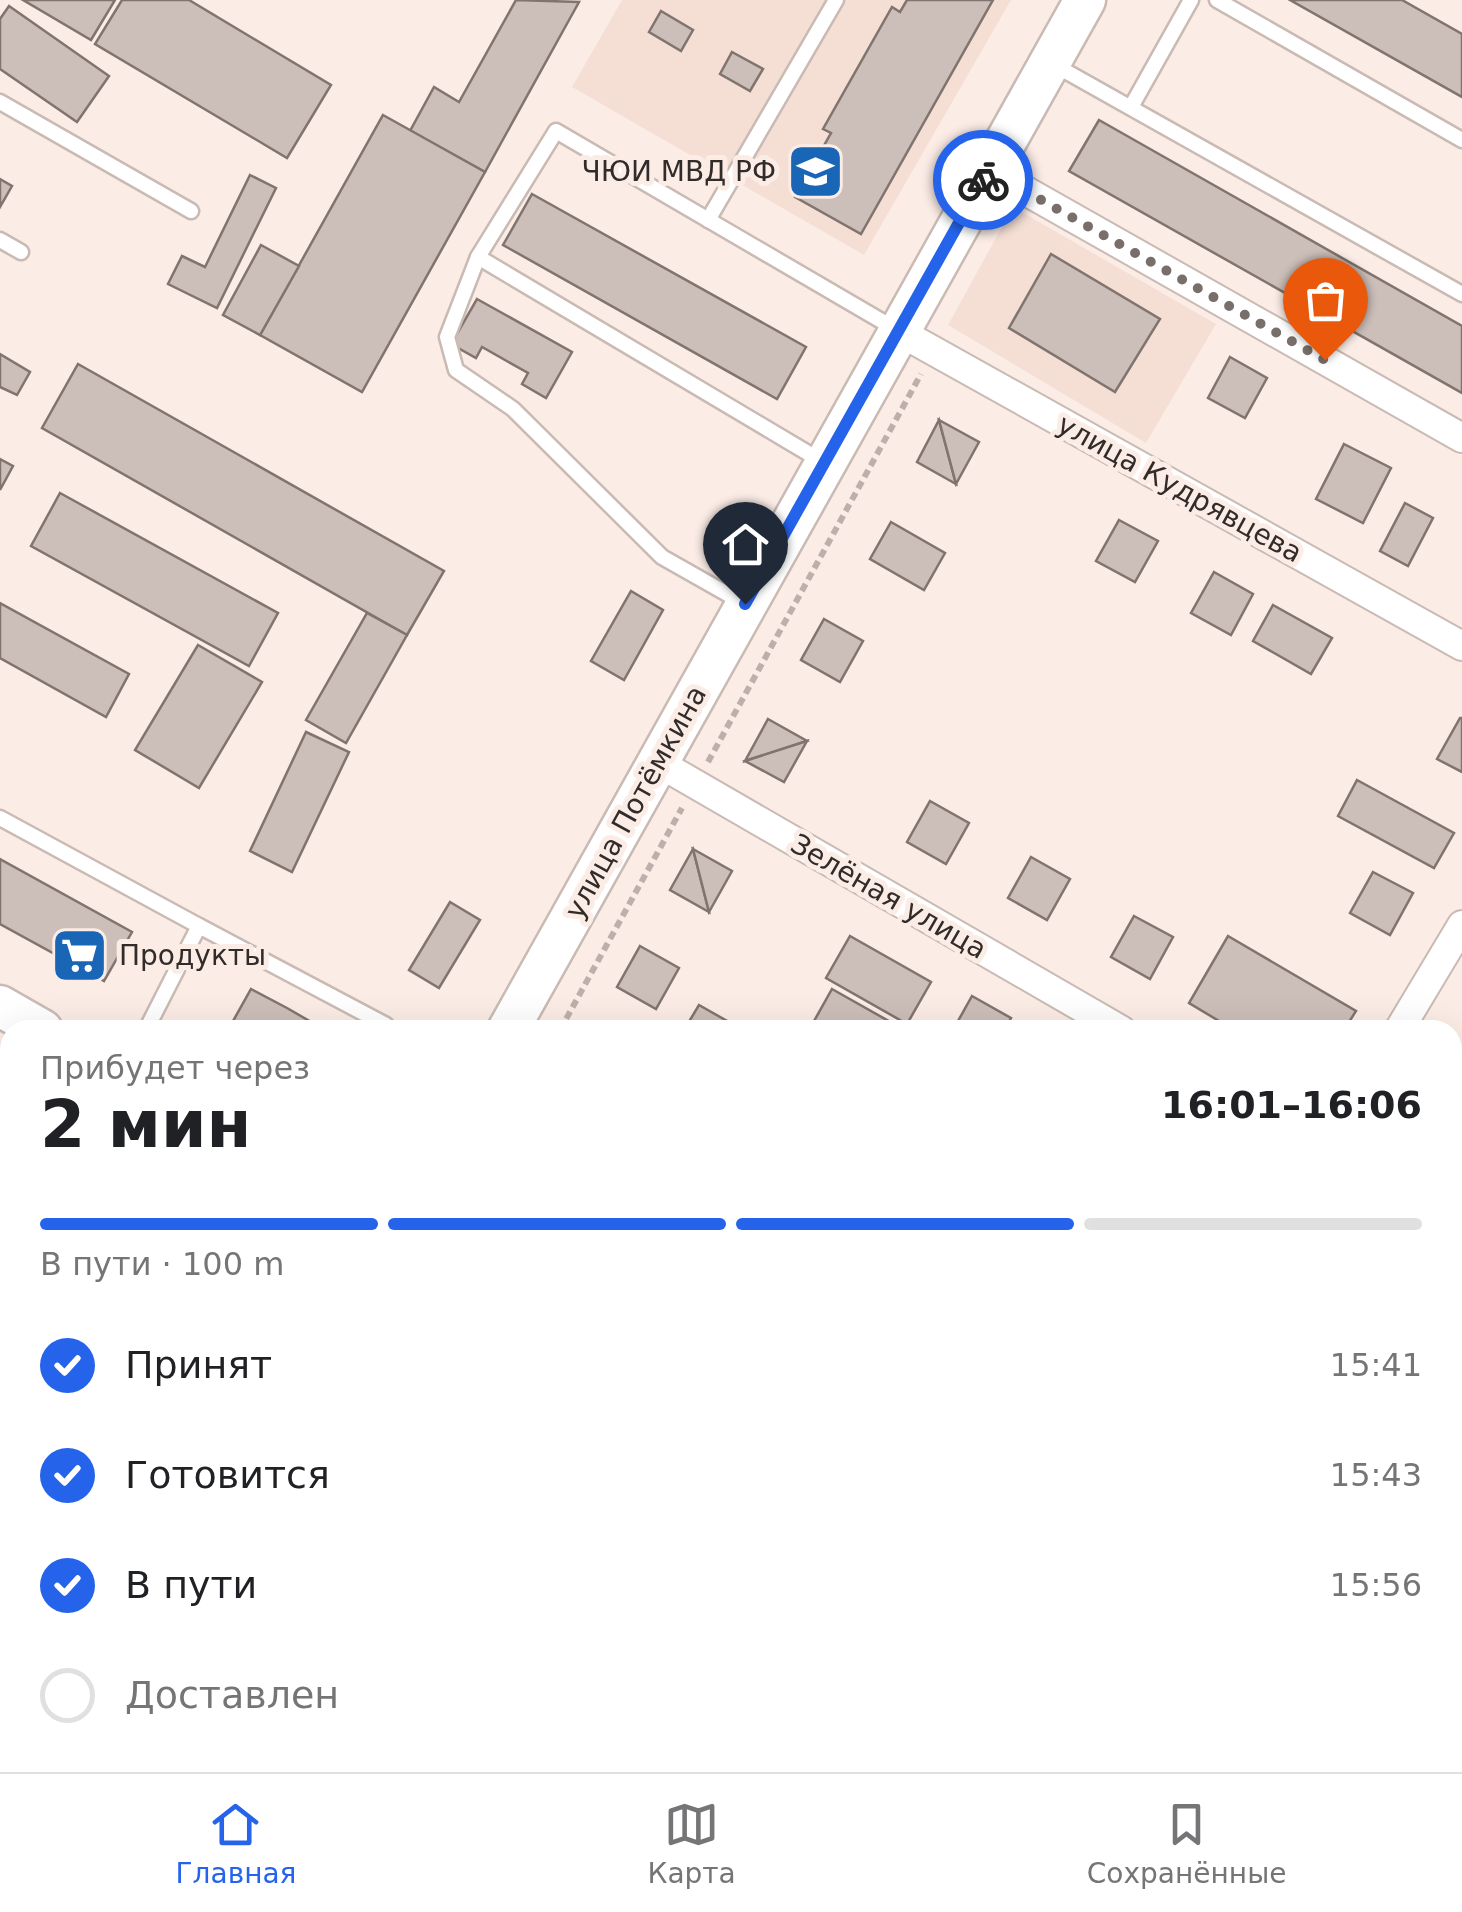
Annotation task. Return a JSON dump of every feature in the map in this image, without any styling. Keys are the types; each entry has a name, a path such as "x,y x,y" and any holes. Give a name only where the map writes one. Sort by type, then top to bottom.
{"street":[{"name":"улица Потёмкина","path":"514,1020 824,462 914,340 988,170 1085,0"},
{"path":"988,170 1462,438"},
{"name":"улица Кудрявцева","path":"914,340 1462,646"},
{"name":"Зелёная улица","path":"657,762 1104,1020"},
{"path":"1405,1020 1462,925"}],"lane":[{"path":"708,220 836,0"},
{"path":"1131,107 1191,0"},
{"path":"1217,0 1462,140"},
{"path":"1050,62 1462,294"},
{"path":"0,102 190,211"},
{"path":"745,604 662,557 513,409 456,370 447,337 478,257 556,131 914,340"},
{"path":"0,240 22,252"},
{"path":"478,257 824,462"},
{"path":"0,818 375,1020"},
{"path":"151,1020 199,926"}],"path":[{"path":"566,1020 921,376 914,340"}],"shaded area":[{"name":"ЧЮИ МВД РФ","path":"622,0 1011,0 864,255 572,87"},
{"path":"1013,207 1216,324 1146,443 948,325"}],"building":[{"path":"23,0 115,0 91,40"},
{"path":"122,0 189,0 331,85 287,158 95,44"},
{"path":"516,0 579,2 485,172 410,131 434,87 459,102"},
{"path":"907,0 993,0 861,234 795,197 831,133 823,129 892,7 900,12"},
{"path":"1290,0 1402,0 1462,34 1462,97"},
{"path":"9,6 109,76 77,122 0,69 0,19"},
{"path":"661,11 693,30 681,51 649,32"},
{"path":"732,52 763,69 750,91 720,74"},
{"path":"383,115 485,172 362,392 260,335"},
{"path":"1099,120 1462,326 1462,393 1069,171"},
{"path":"250,175 276,188 217,308 168,284 182,256 205,267"},
{"path":"0,179 12,186 0,207"},
{"path":"532,194 806,347 777,399 503,245"},
{"path":"261,245 299,266 260,335 223,315"},
{"path":"1051,254 1160,319 1115,392 1009,328"},
{"path":"477,299 572,352 546,398 522,384 528,373 482,347 476,358 451,344"},
{"path":"0,354 30,372 17,395 0,387"},
{"path":"1230,357 1267,378 1245,418 1208,398"},
{"path":"78,364 444,571 407,635 42,428"},
{"path":"939,420 956,484 917,462"},
{"path":"939,420 979,442 956,484"},
{"path":"1344,444 1391,468 1363,523 1316,499"},
{"path":"0,459 13,466 0,490"},
{"path":"60,493 278,613 249,666 31,546"},
{"path":"1405,503 1433,518 1408,566 1380,551"},
{"path":"1119,520 1158,541 1135,582 1096,561"},
{"path":"891,522 945,553 924,590 870,559"},
{"path":"1214,572 1253,594 1231,635 1191,613"},
{"path":"631,591 663,610 624,680 591,661"},
{"path":"0,603 129,674 106,717 0,658"},
{"path":"1273,605 1332,638 1311,674 1253,641"},
{"path":"367,613 407,635 346,743 306,720"},
{"path":"824,619 863,641 840,682 801,660"},
{"path":"198,645 262,682 199,788 135,750"},
{"path":"1462,718 1462,772 1437,759"},
{"path":"768,719 807,741 745,761"},
{"path":"306,732 349,752 292,872 250,851"},
{"path":"807,741 784,782 745,761"},
{"path":"1357,780 1454,833 1434,868 1338,816"},
{"path":"930,801 969,823 946,864 907,842"},
{"path":"693,849 709,912 670,890"},
{"path":"693,849 732,871 709,912"},
{"path":"1031,857 1070,879 1047,920 1008,898"},
{"path":"0,859 132,932 104,981 0,924"},
{"path":"1373,872 1413,893 1390,935 1350,913"},
{"path":"450,902 480,920 439,988 409,970"},
{"path":"1134,916 1173,937 1150,979 1111,957"},
{"path":"850,936 931,982 909,1020 900,1020 826,978"},
{"path":"1228,936 1356,1011 1350,1020 1217,1020 1189,1003"},
{"path":"640,946 679,968 656,1009 617,987"},
{"path":"251,989 308,1020 234,1020"},
{"path":"832,989 887,1020 815,1020"},
{"path":"972,996 1011,1018 1010,1020 959,1020"},
{"path":"699,1005 725,1020 690,1020"}],"way so far":[{"path":"983,180 988,170 1325,360"}],"place":[{"name":"ЧЮИ МВД РФ","path":"815,171"},
{"name":"Продукты","path":"80,955"}],"route":[{"path":"745,604 983,180"}]}
